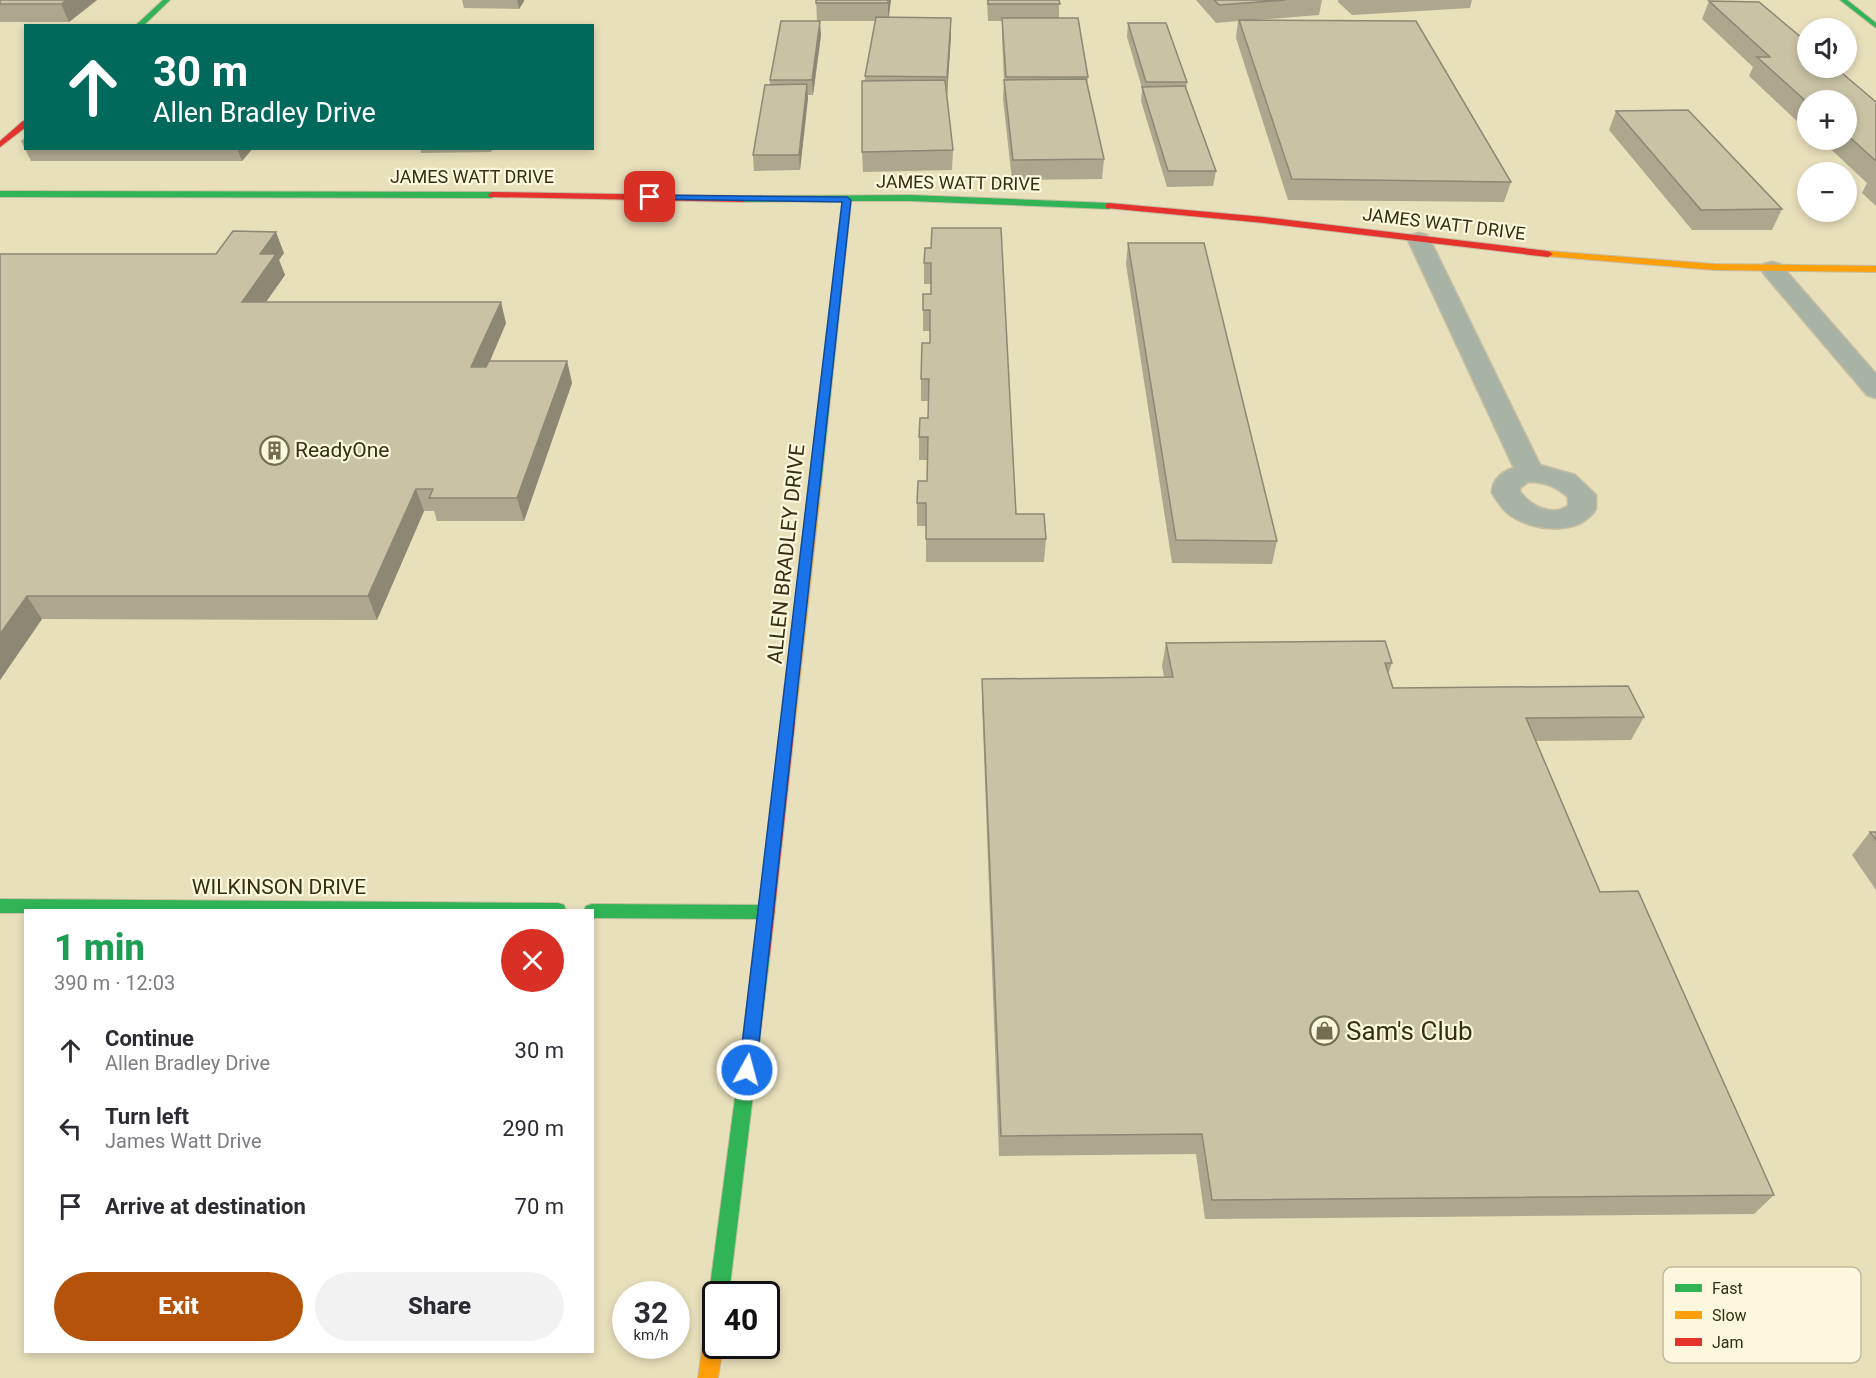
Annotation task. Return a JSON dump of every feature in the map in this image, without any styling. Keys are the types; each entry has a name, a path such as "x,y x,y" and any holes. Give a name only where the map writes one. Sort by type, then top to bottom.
{"street":[{"path":"140,24 167,0"},
{"path":"1842,0 1876,26"},
{"path":"0,145 24,125"},
{"name":"JAMES WATT DRIVE","path":"0,194 523,195 976,200 1144,208 1611,260 1772,269 1876,270"},
{"name":"ALLEN BRADLEY DRIVE","path":"721,1281 767,912 847,200"},
{"path":"1419,240 1530,473"},
{"path":"1772,269 1876,390"},
{"name":"WILKINSON DRIVE","path":"0,906 418,909"},
{"path":"594,911 767,912"},
{"path":"708,1378 711,1359"}],"building":[{"path":"0,0 67,0 61,4 0,4"},
{"path":"816,0 888,0 888,3 816,3"},
{"path":"988,0 1059,0 1060,4 988,4"},
{"path":"1214,0 1285,0 1219,5"},
{"path":"1709,1 1759,2 1797,34 1797,78 1848,78 1876,102 1876,161 1857,144 1857,90 1797,90 1797,93 1757,57 1770,57"},
{"path":"876,17 951,18 947,77 865,76"},
{"path":"1002,18 1078,18 1088,77 1006,77"},
{"path":"1239,20 1416,21 1511,182 1292,179"},
{"path":"781,21 820,21 812,80 770,80"},
{"path":"1128,23 1166,23 1187,82 1146,82"},
{"path":"1086,79 1104,159 1013,160 1004,80"},
{"path":"945,80 953,150 862,152 862,81"},
{"path":"807,84 799,155 753,155 765,85"},
{"path":"1185,86 1216,171 1168,171 1142,87"},
{"path":"1688,110 1782,209 1701,210 1616,111"},
{"path":"932,228 1001,228 1016,514 1044,514 1046,539 926,539 926,503 917,503 918,481 927,481 928,437 919,437 920,418 928,418 929,379 921,379 922,343 930,343 930,310 923,310 923,294 931,294 931,263 924,263 925,248 931,248"},
{"name":"ReadyOne","path":"233,231 276,232 260,254 276,254 242,302 501,302 471,367 486,367 489,361 567,361 517,498 429,498 433,489 416,489 368,596 27,596 0,634 0,254 216,254"},
{"path":"1128,243 1204,243 1277,541 1176,540"},
{"path":"1385,641 1392,663 1385,663 1393,688 1628,686 1644,717 1526,718 1600,892 1638,891 1774,1195 1212,1200 1202,1134 1001,1136 982,679 1173,677 1166,643"},
{"path":"1870,832 1876,832 1876,840"}],"traffic: fast":[{"path":"140,24 167,0"},
{"path":"1843,0 1876,26"},
{"path":"0,194 492,195"},
{"path":"743,199 910,198 1109,206"},
{"path":"815,486 847,200"},
{"path":"0,906 418,909"},
{"path":"594,911 767,912"},
{"path":"721,1281 762,954"}],"traffic: slow":[{"path":"1548,254 1714,267 1876,269"},
{"path":"788,723 815,486"},
{"path":"708,1378 711,1359"}],"traffic: jam":[{"path":"0,145 24,125"},
{"path":"492,195 743,199"},
{"path":"1109,206 1264,220 1548,254"},
{"path":"762,954 788,723"}],"place":[{"name":"ReadyOne","path":"274,450"},
{"name":"Sam's Club","path":"1325,1031"}],"route":[{"path":"650,197 847,200 770,889 747,1070"}]}
